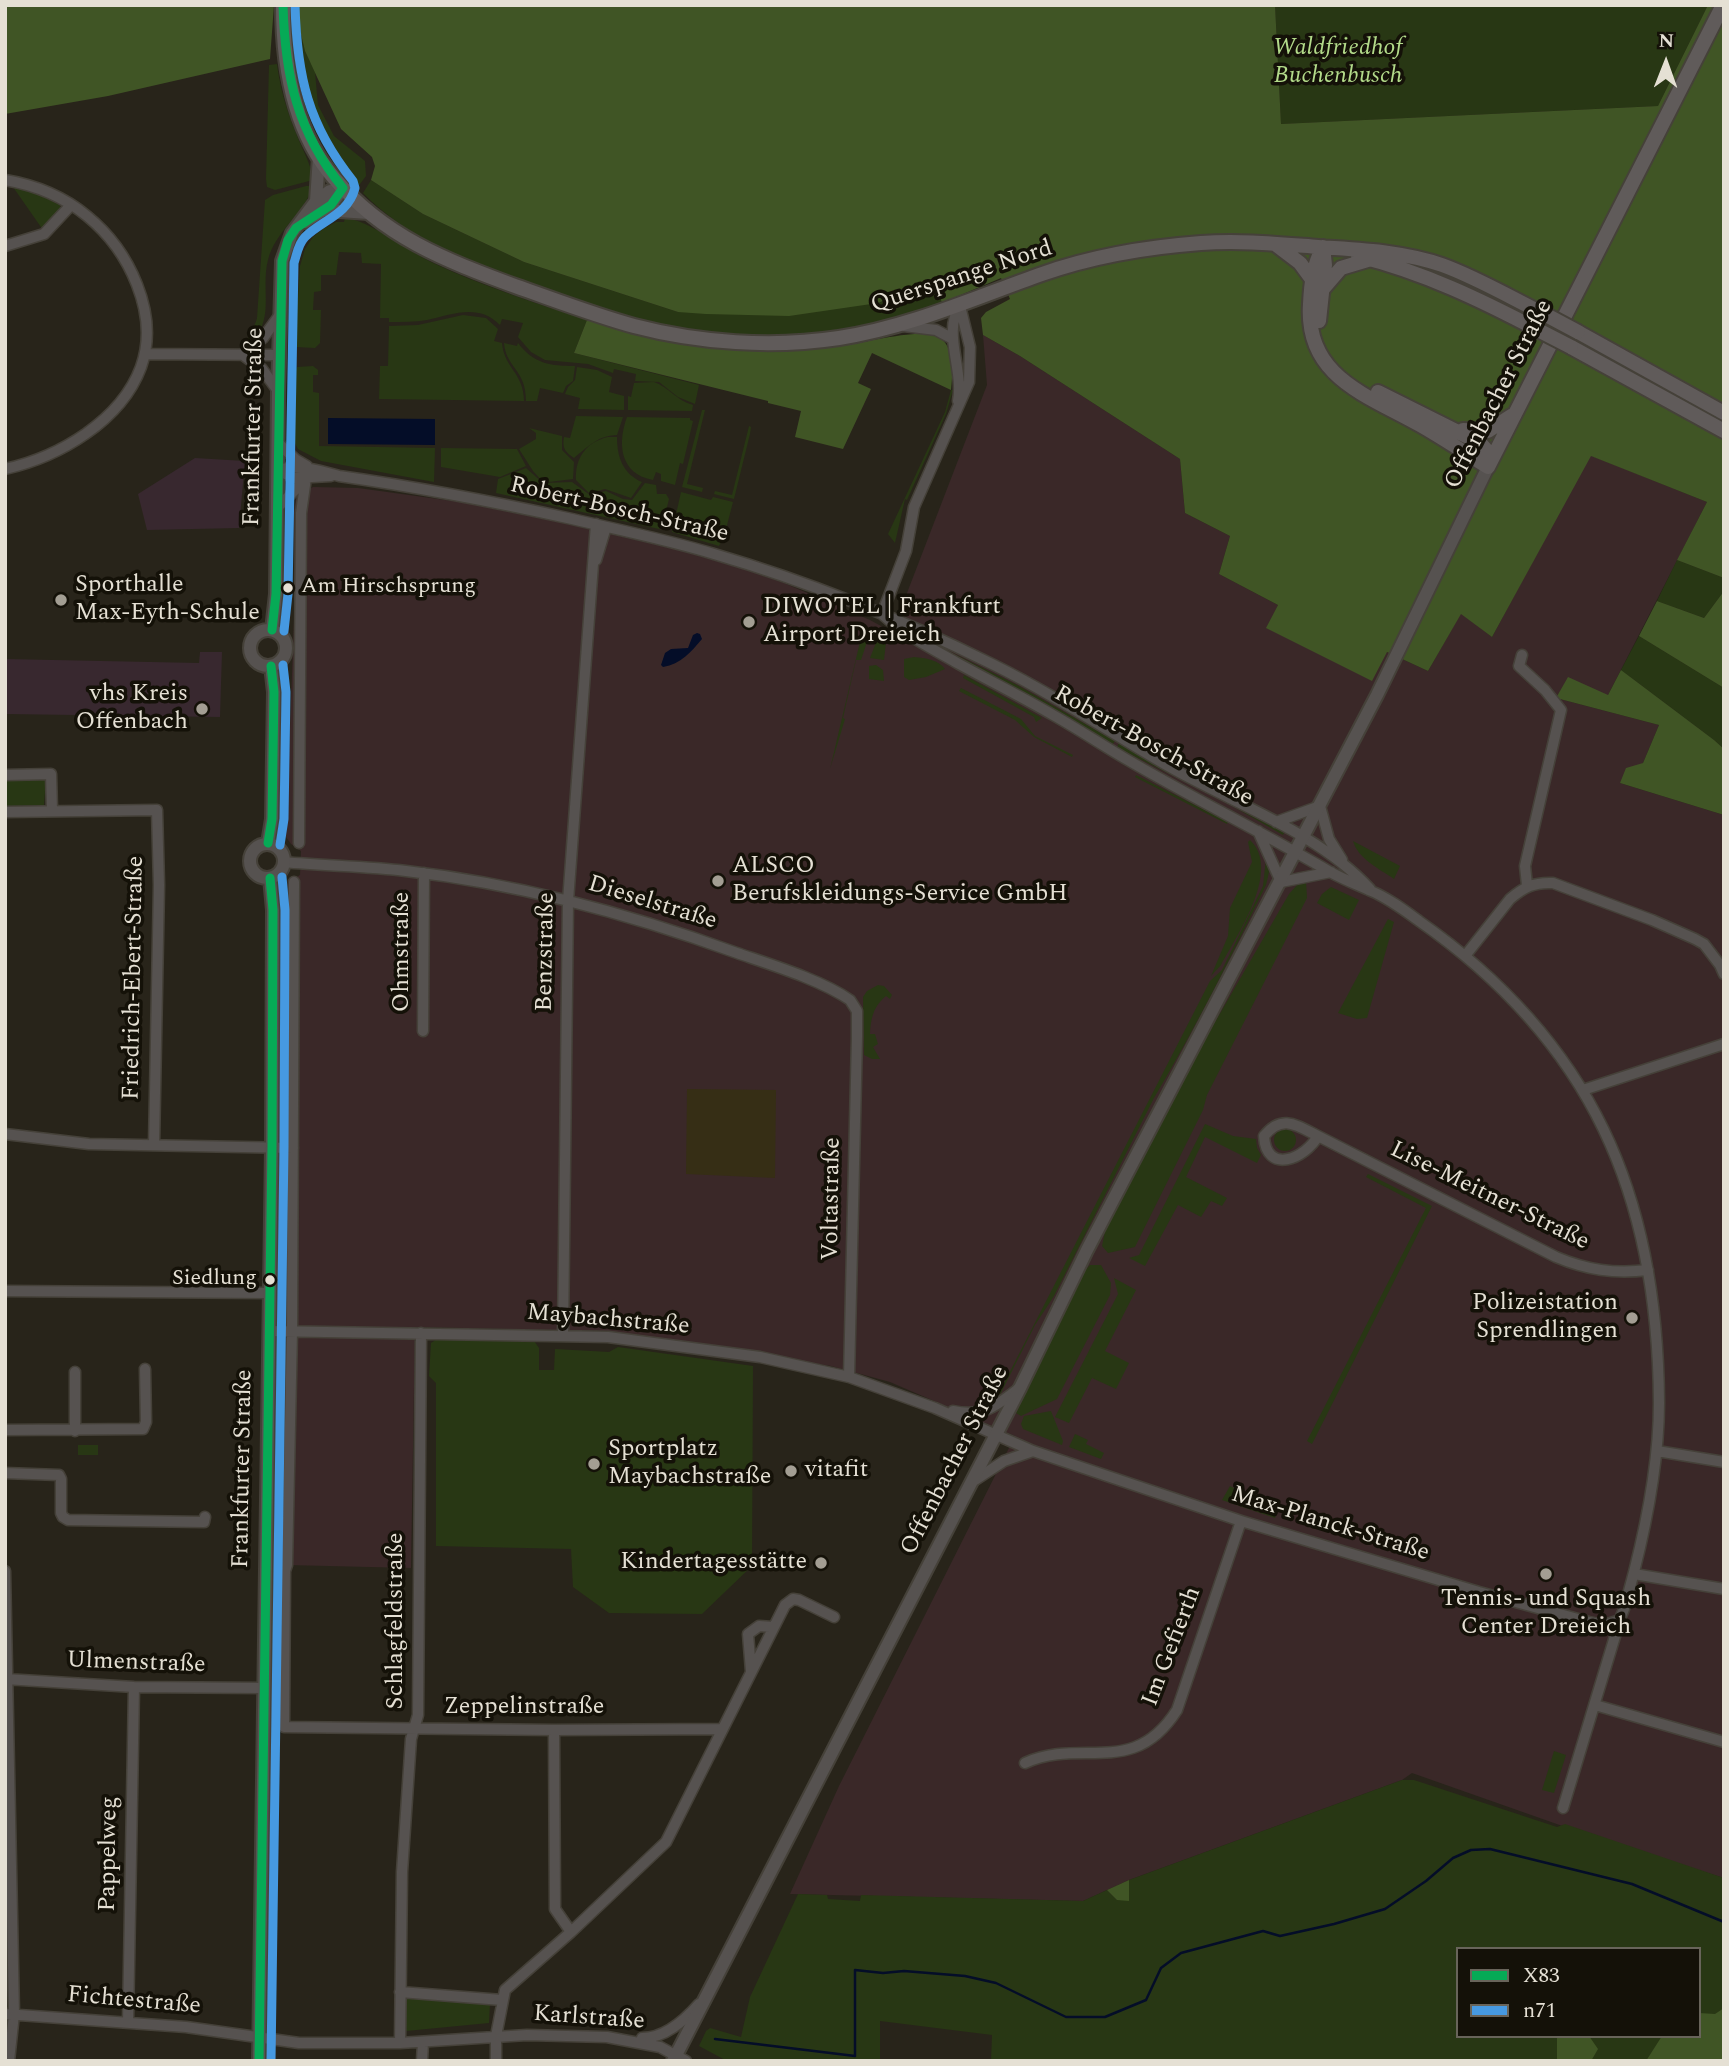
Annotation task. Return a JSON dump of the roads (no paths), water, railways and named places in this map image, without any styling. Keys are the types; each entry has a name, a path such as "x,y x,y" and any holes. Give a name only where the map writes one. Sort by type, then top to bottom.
{"main road":[{"path":"283,5 285,61 297,109 319,157 344,188"},
{"name":"Offenbacher Straße","path":"1488,466 1723,5"},
{"name":"Querspange Nord","path":"344,188 391,230 446,259 569,305 652,330 722,340 781,343 845,337 901,326 1042,274 1117,254 1159,247 1198,243 1274,243 1399,254 1458,272 1548,316 1724,413"},
{"path":"1274,243 1300,263 1311,278"},
{"path":"1323,247 1371,259 1446,284 1541,331 1724,431"},
{"path":"1323,247 1315,261 1311,278 1309,315 1317,350 1332,372 1363,395 1421,425 1488,466"},
{"path":"1323,247 1325,265 1319,312 1327,350 1341,368 1366,386 1483,445 1488,466"},
{"path":"1322,291 1341,268 1371,259"},
{"path":"1447,425 1466,431 1488,431 1515,413"}],"street":[{"path":"319,157 320,205 369,213"},
{"path":"5,180 29,185 86,215 106,235 130,270 145,312 145,354 136,377 108,417 57,449 5,469"},
{"name":"Frankfurter Straße","path":"272,630 276,594 278,355 282,261 288,240 296,228 320,205 324,194 344,188"},
{"path":"5,246 44,234 71,205"},
{"path":"954,418 959,382 953,319 960,306"},
{"path":"882,614 906,551 914,507 965,393 970,373 970,341 960,306"},
{"path":"243,355 263,338 279,316"},
{"path":"901,326 936,330 953,339"},
{"path":"145,354 278,355"},
{"path":"243,355 262,369 278,391"},
{"path":"276,509 308,473 277,442"},
{"name":"Offenbacher Straße","path":"678,2059 706,1996 971,1484 1087,1250 1377,695 1488,466"},
{"name":"Robert-Bosch-Straße","path":"277,470 285,468 338,476 520,508 713,553 816,588 882,614 994,665 1075,709 1170,767 1276,822 1344,864"},
{"name":"Frankfurter Straße","path":"299,843 301,513 308,473"},
{"name":"Benzstraße","path":"563,1335 568,901 593,570 601,526"},
{"name":"Robert-Bosch-Straße","path":"882,614 900,630 924,645 1056,716 1331,872 1373,892"},
{"path":"272,630 282,635 287,652 281,662 271,666 256,662 251,653 250,647 255,635 260,631 272,630"},
{"path":"1522,654 1519,666 1545,690 1561,710 1525,866 1528,885"},
{"path":"268,843 272,819 274,692 271,666"},
{"path":"5,775 51,774 52,810 5,811"},
{"path":"1320,806 1329,839 1344,864 1373,892 1420,922 1465,956 1525,1013 1570,1069 1614,1147 1636,1213 1648,1270 1658,1362 1657,1451 1634,1574 1623,1611 1617,1621 1616,1633 1563,1808"},
{"name":"Robert-Bosch-Straße","path":"1276,822 1320,806"},
{"name":"Friedrich-Ebert-Straße","path":"52,810 156,810 159,885 154,1145"},
{"path":"1257,829 1281,882 1331,872"},
{"path":"268,843 281,850 284,862 279,873 270,878 258,876 250,867 249,861 257,846 268,843"},
{"name":"Dieselstraße","path":"284,862 425,873 515,888 637,918 805,979 850,1000 855,1006 857,1022"},
{"name":"Ohmstraße","path":"423,1031 425,873"},
{"name":"Frankfurter Straße","path":"259,2061 272,1147 273,910 270,878"},
{"name":"Frankfurter Straße","path":"284,1727 285,1573 292,1331 294,882"},
{"path":"1465,956 1510,899 1528,885 1553,883 1676,930 1704,944 1724,974"},
{"name":"Voltastraße","path":"849,1377 857,1022"},
{"path":"1583,1090 1724,1044"},
{"name":"Lise-Meitner-Straße","path":"1318,1136 1312,1146 1288,1160 1269,1154 1264,1136 1272,1126 1286,1122 1318,1136 1556,1257 1584,1268 1603,1271 1624,1273 1648,1270"},
{"path":"5,1134 69,1143 293,1148"},
{"path":"5,1291 268,1293"},
{"name":"Maybachstraße","path":"269,1331 563,1335 618,1338 760,1357 849,1377 935,1408 996,1435"},
{"name":"Schlagfeldstraße","path":"400,2043 402,1872 411,1739 418,1716 421,1333"},
{"path":"5,1430 143,1429 146,1422 145,1369"},
{"path":"75,1372 75,1431"},
{"name":"Maybachstraße","path":"935,1408 961,1413 981,1413 1020,1388"},
{"name":"Max-Planck-Straße","path":"996,1435 1033,1451 1241,1521 1553,1612 1604,1625 1617,1621"},
{"path":"971,1484 992,1468 1033,1451"},
{"path":"1657,1451 1724,1462"},
{"path":"5,1473 59,1475 61,1513 68,1520 204,1521 205,1517"},
{"name":"Im Gefierth","path":"1025,1763 1043,1756 1121,1751 1141,1746 1163,1729 1177,1710 1241,1521"},
{"path":"5,1571 9,2061"},
{"path":"1634,1574 1724,1589"},
{"path":"496,2061 496,2036 507,1987 571,1932 666,1842 785,1605 793,1599 834,1617"},
{"path":"751,1671 748,1634 759,1626 773,1628"},
{"name":"Ulmenstraße","path":"6,1679 134,1688 264,1688"},
{"name":"Pappelweg","path":"128,2022 134,1688"},
{"path":"1595,1705 1724,1742"},
{"name":"Zeppelinstraße","path":"284,1727 722,1729"},
{"path":"554,1730 555,1909 571,1932"},
{"path":"400,1992 502,2000"},
{"path":"623,2038 656,2038 689,2016 706,1996"},
{"name":"Fichtestraße","path":"10,2014 197,2028 259,2037"},
{"name":"Karlstraße","path":"423,2042 496,2036 623,2038 660,2047 678,2059"},
{"path":"259,2037 299,2043 423,2042 422,2061"}],"water":[{"path":"328,418 435,419 435,445 328,444"},
{"path":"697,633 702,639 685,657 663,667 661,665 665,653 671,649 688,648 693,635"}],"waterway":[{"path":"715,2039 855,2056 855,1970 965,1976 996,1983 1066,2017 1105,2017 1146,2000 1161,1968 1181,1953 1263,1931 1280,1936 1385,1909 1426,1881 1453,1858 1471,1850 1490,1849 1632,1884 1724,1922"}],"place":[{"name":"Am Hirschsprung","path":"288,588"},
{"name":"Sporthalle Max-Eyth-Schule","path":"61,600"},
{"name":"DIWOTEL | Frankfurt Airport Dreieich","path":"749,622"},
{"name":"vhs Kreis Offenbach","path":"202,709"},
{"name":"ALSCO Berufskleidungs-Service GmbH","path":"718,881"},
{"name":"Siedlung","path":"270,1280"},
{"name":"Polizeistation Sprendlingen","path":"1632,1318"},
{"name":"Sportplatz Maybachstraße","path":"594,1464"},
{"name":"vitafit","path":"791,1471"},
{"name":"Kindertagesstätte","path":"821,1563"},
{"name":"Tennis- und Squash Center Dreieich","path":"1546,1574"}],"park label":[{"name":"Waldfriedhof Buchenbusch","path":"1338,63"}]}
